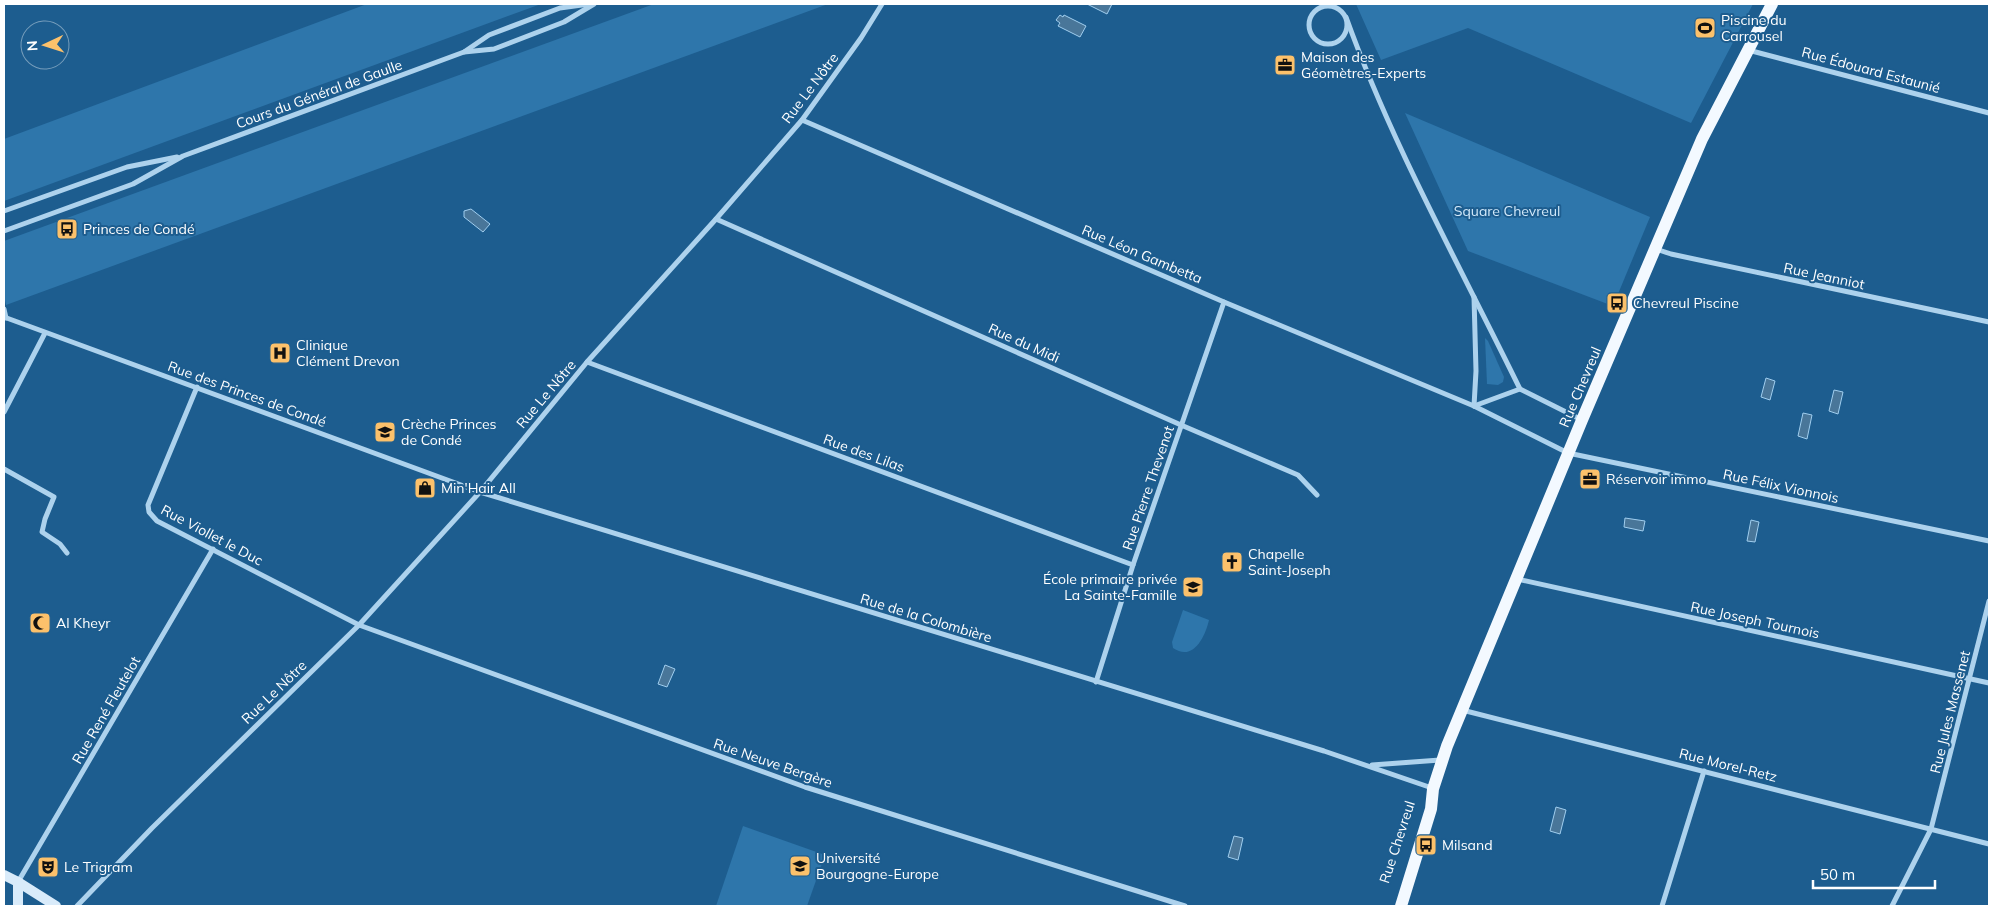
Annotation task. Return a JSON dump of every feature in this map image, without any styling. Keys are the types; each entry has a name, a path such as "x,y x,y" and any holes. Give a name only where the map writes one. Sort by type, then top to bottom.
{"main road":[{"name":"Rue Chevreul","path":"1401,906 1430,809 1433,789 1442,760 1462,710 1568,453 1702,139 1772,4"},
{"name":"Rue Chevreul","path":"1392,906 1422,809 1433,789"}],"street":[{"name":"Cours du Général de Gaulle","path":"4,231 133,184 183,156 464,52 490,35 560,8 589,4"},
{"name":"Cours du Général de Gaulle","path":"464,52 494,49 503,46 564,22 594,4"},
{"name":"Rue Le Nôtre","path":"77,906 159,821 359,625 480,492 587,362 802,120 861,38 882,4"},
{"path":"1346,17 1345,34 1336,42 1324,43 1313,37 1310,32 1310,19 1318,8 1324,6 1336,7 1346,17 1362,64 1422,191 1520,389 1582,420"},
{"name":"Rue Édouard Estaunié","path":"1747,49 1989,113"},
{"name":"Rue Léon Gambetta","path":"802,120 1224,302 1474,406 1568,453"},
{"name":"Cours du Général de Gaulle","path":"4,211 127,167 183,156"},
{"name":"Rue du Midi","path":"716,218 1181,425 1298,475 1318,495"},
{"name":"Rue Jeanniot","path":"1656,248 1670,254 1989,322"},
{"path":"1474,295 1476,371 1474,406 1520,389"},
{"name":"Rue Pierre Thevenot","path":"1096,682 1133,565 1224,302"},
{"name":"Rue des Princes de Condé","path":"4,309 5,317 45,333 480,492"},
{"path":"4,412 45,333"},
{"name":"Rue des Lilas","path":"587,362 1133,565"},
{"name":"Rue Viollet le Duc","path":"196,387 150,499 149,512 157,521 359,625"},
{"name":"Rue Félix Vionnois","path":"1568,453 1989,541"},
{"path":"4,469 54,497 42,532 60,544 67,553"},
{"name":"Rue de la Colombière","path":"480,492 1366,764 1433,789"},
{"name":"Rue René Fleutelot","path":"18,882 213,550"},
{"name":"Rue Joseph Tournois","path":"1517,579 1989,683"},
{"name":"Rue Jules Massenet","path":"1892,906 1931,829 1989,601"},
{"name":"Rue Neuve Bergère","path":"359,625 805,787 1185,906"},
{"name":"Rue Morel-Retz","path":"1462,710 1989,844"},
{"name":"Rue de la Colombière","path":"1366,764 1382,765 1442,760"},
{"path":"1662,906 1704,771"},
{"path":"4,875 56,906"},
{"path":"18,882 18,906"}],"green space":[{"path":"367,4 541,4 4,201 4,139"},
{"path":"654,4 828,4 6,305 4,296 4,241"},
{"path":"1356,4 1753,4 1691,123 1468,28 1381,60"},
{"name":"Square Chevreul","path":"1405,113 1650,217 1613,306 1468,251"},
{"path":"1485,338 1504,377 1503,382 1498,385 1487,384"},
{"path":"1183,610 1209,620 1197,646 1192,650 1180,652 1173,648 1172,642"},
{"path":"743,826 825,855 807,906 716,906"}],"shaded area":[{"path":"1087,4 1112,4 1107,14"},
{"path":"1060,15 1063,17 1064,15 1086,26 1080,37 1058,26 1060,23 1056,20"},
{"path":"471,209 490,224 483,232 464,217 464,211"},
{"path":"1766,378 1775,381 1770,400 1761,397"},
{"path":"1834,390 1843,392 1838,414 1829,411"},
{"path":"1803,413 1812,415 1807,439 1798,436"},
{"path":"1625,518 1645,521 1643,531 1624,527"},
{"path":"1751,520 1759,522 1755,542 1747,541"},
{"path":"665,665 675,669 667,687 658,684"},
{"path":"1556,807 1566,810 1560,834 1550,831"},
{"path":"1234,836 1243,838 1238,860 1228,857"}],"place":[{"name":"Piscine du Carrousel","path":"1705,28"},
{"name":"Maison des Géomètres-Experts","path":"1285,65"},
{"name":"Princes de Condé","path":"67,229"},
{"name":"Chevreul Piscine","path":"1617,303"},
{"name":"Clinique Clément Drevon","path":"280,353"},
{"name":"Crèche Princes de Condé","path":"385,432"},
{"name":"Réservoir immo","path":"1590,479"},
{"name":"Min'Hair All","path":"425,488"},
{"name":"Chapelle Saint-Joseph","path":"1232,562"},
{"name":"École primaire privée La Sainte-Famille","path":"1193,587"},
{"name":"Al Kheyr","path":"40,623"},
{"name":"Milsand","path":"1426,845"},
{"name":"Université Bourgogne-Europe","path":"800,866"},
{"name":"Le Trigram","path":"48,867"}]}
